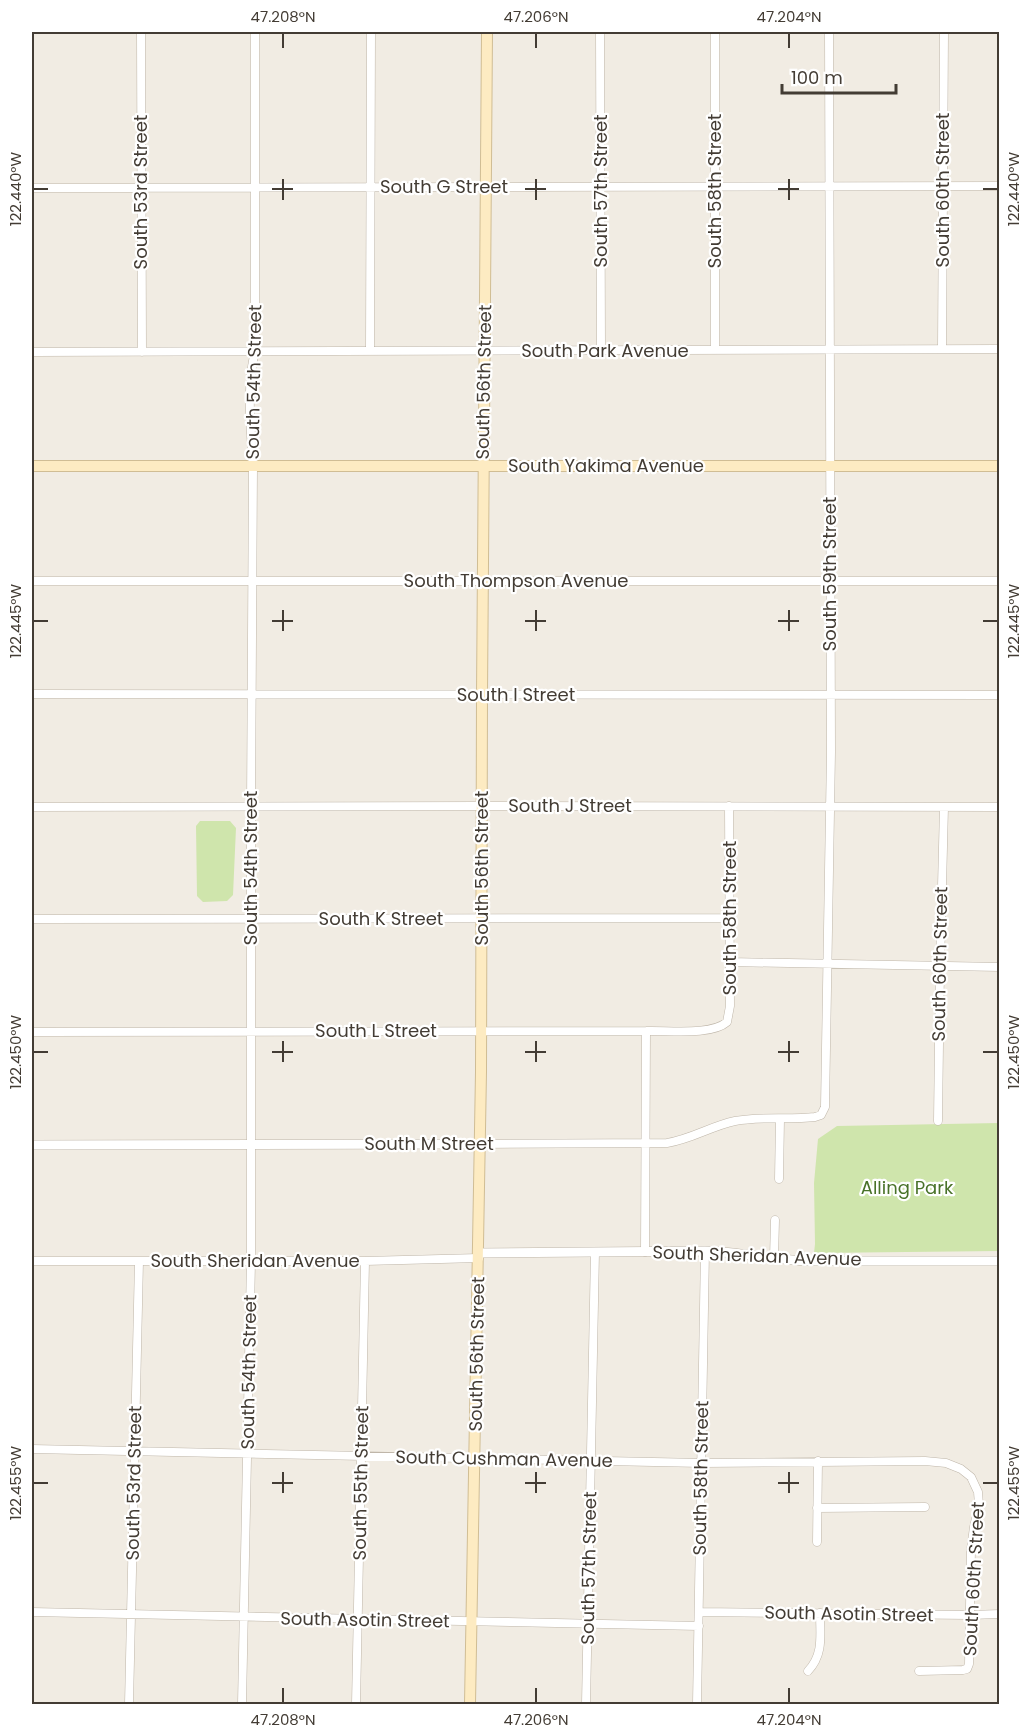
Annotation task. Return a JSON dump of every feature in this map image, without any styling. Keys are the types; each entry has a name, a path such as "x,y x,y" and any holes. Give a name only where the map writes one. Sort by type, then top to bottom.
{"main road":[{"name":"South 56th Street","path":"470,1704 481,1144 487,32"},
{"name":"South Yakima Avenue","path":"32,466 999,466"}],"street":[{"name":"South 53rd Street","path":"141,32 142,352"},
{"name":"South 54th Street","path":"242,1704 252,1145 253,466 250,410 252,363 255,352 255,32"},
{"path":"370,351 371,32"},
{"name":"South 57th Street","path":"600,32 602,350"},
{"name":"South 58th Street","path":"715,32 716,350"},
{"name":"South 59th Street","path":"821,1114 826,1099 830,807 829,32"},
{"name":"South 60th Street","path":"942,349 944,32"},
{"name":"South G Street","path":"32,188 999,186"},
{"name":"South Park Avenue","path":"32,352 999,349"},
{"name":"South Thompson Avenue","path":"32,581 999,581"},
{"name":"South I Street","path":"32,694 999,695"},
{"name":"South J Street","path":"32,807 999,807"},
{"name":"South 58th Street","path":"721,1027 727,1022 730,1011 729,807"},
{"name":"South 60th Street","path":"938,1121 944,807"},
{"name":"South K Street","path":"32,919 730,918"},
{"path":"730,962 999,967"},
{"name":"South L Street","path":"32,1032 707,1030 721,1027"},
{"path":"645,1252 646,1030"},
{"name":"South M Street","path":"32,1145 646,1144 682,1141 732,1122 810,1118 821,1114"},
{"path":"779,1179 780,1119"},
{"path":"774,1258 775,1220"},
{"name":"South 58th Street","path":"698,1704 705,1251"},
{"name":"South Sheridan Avenue","path":"32,1261 365,1261 479,1255 705,1251 741,1252 805,1261 999,1261"},
{"name":"South 57th Street","path":"586,1704 595,1252"},
{"name":"South 53rd Street","path":"129,1704 139,1261"},
{"name":"South 55th Street","path":"356,1704 365,1261"},
{"name":"South Cushman Avenue","path":"32,1449 702,1463 931,1461 958,1467 971,1478"},
{"path":"817,1542 818,1461"},
{"name":"South 60th Street","path":"919,1671 968,1668 972,1540 979,1504 977,1489 971,1478"},
{"path":"817,1508 924,1508"},
{"name":"South Asotin Street","path":"32,1612 699,1626"},
{"name":"South Asotin Street","path":"699,1612 999,1614"},
{"path":"808,1671 815,1663 819,1653 820,1613"}],"green space":[{"path":"200,821 230,821 236,828 233,895 227,901 203,902 197,896 196,826"},
{"name":"Alling Park","path":"999,1123 999,1251 814,1253 814,1183 818,1139 837,1126"}]}
